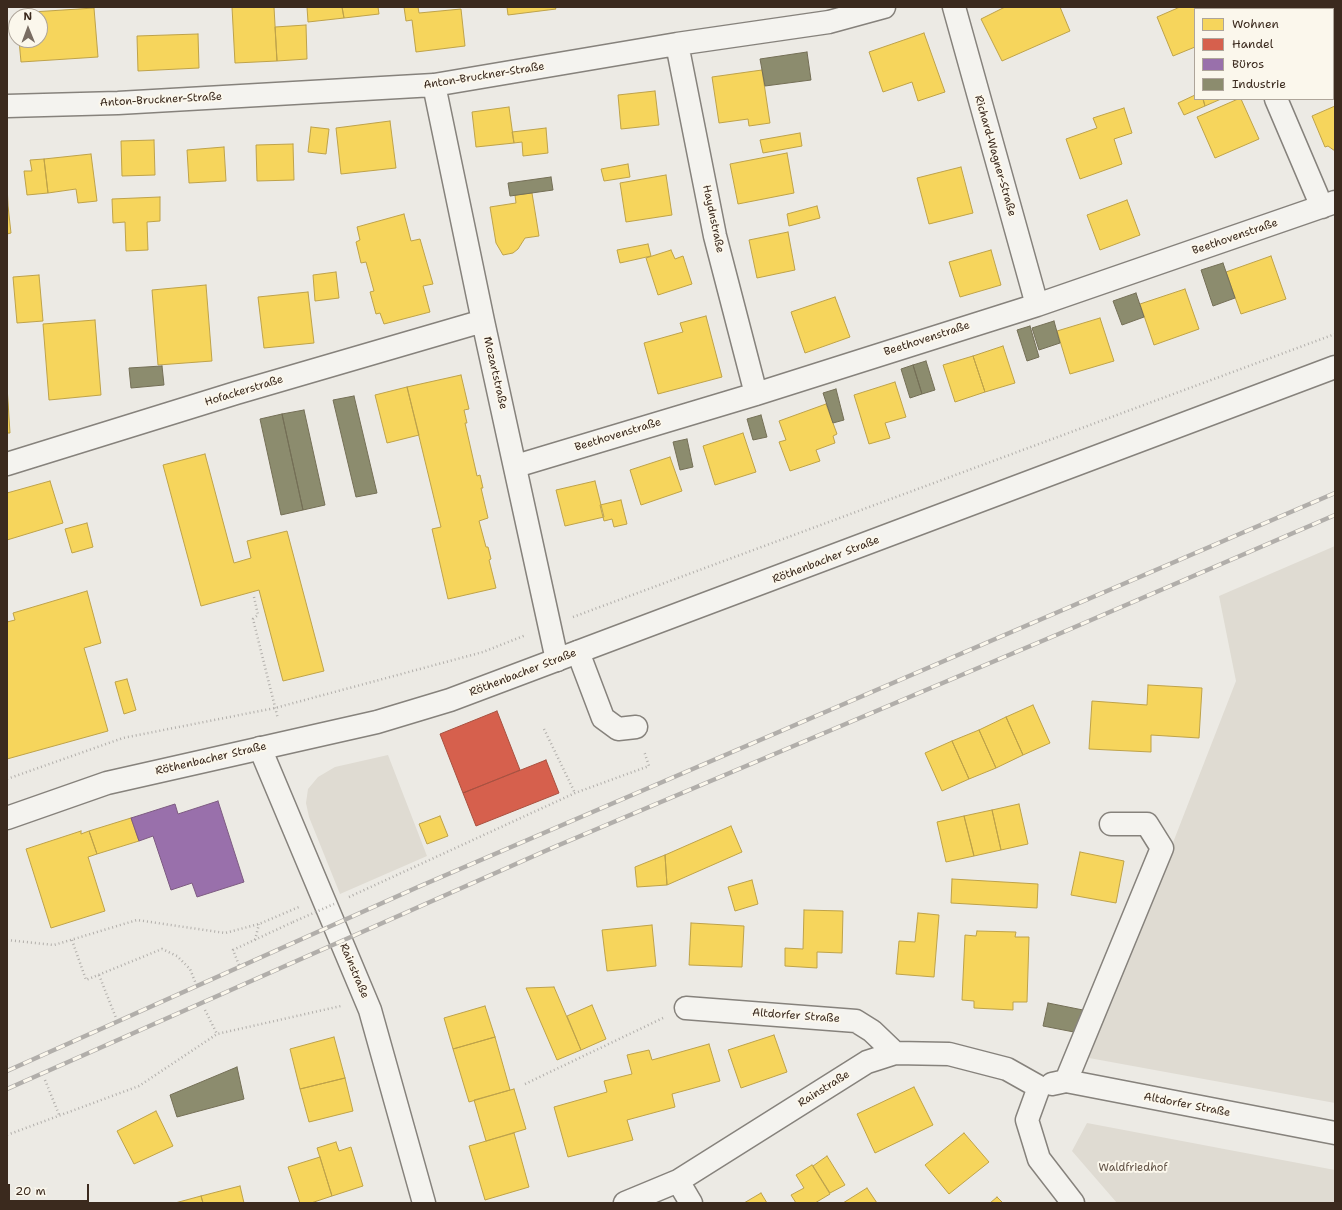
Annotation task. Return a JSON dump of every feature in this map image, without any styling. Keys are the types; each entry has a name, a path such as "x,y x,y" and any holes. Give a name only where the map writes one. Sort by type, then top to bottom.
{"street":[{"name":"Anton-Bruckner-Straße","path":"7,106 118,103 434,85 677,44 829,22 884,7"},
{"name":"Richard-Wagner-Straße","path":"954,7 1037,305"},
{"name":"Haydnstraße","path":"677,44 715,236 756,394"},
{"name":"Mozartstraße","path":"434,85 483,321 516,466 557,660"},
{"path":"1276,100 1329,205"},
{"name":"Beethovenstraße","path":"516,466 756,394 1037,305 1329,205"},
{"name":"Hofackerstraße","path":"7,464 236,393 483,321"},
{"name":"Röthenbacher Straße","path":"7,818 107,783 376,722 450,700 1025,485 1082,461 1335,367"},
{"path":"578,652 603,718 618,729 636,727"},
{"name":"Rainstraße","path":"260,748 370,1010 424,1203"},
{"path":"1066,1082 1162,848 1148,824 1111,824"},
{"name":"Altdorfer Straße","path":"686,1008 856,1021 872,1031 895,1053"},
{"name":"Rainstraße","path":"625,1203 678,1181 867,1062 895,1053 949,1054 1007,1069 1039,1087"},
{"name":"Altdorfer Straße","path":"1039,1087 1066,1082 1335,1134"},
{"path":"1039,1087 1027,1120 1039,1159 1073,1203"},
{"path":"678,1181 691,1203"}],"path":[{"path":"7,779 123,738 275,708 483,652 1335,334"},
{"path":"254,597 258,614 252,619 275,708 286,742"},
{"path":"348,897 575,792 649,766 636,727"},
{"path":"544,729 575,792"},
{"path":"239,965 233,950 341,900"},
{"path":"7,940 54,945 137,920 225,932 259,924 286,912"},
{"path":"256,940 259,924"},
{"path":"72,940 86,980 162,949 177,956 190,969 196,984"},
{"path":"100,975 116,1018"},
{"path":"525,1084 686,1008"},
{"path":"7,1135 60,1117 139,1086 217,1034 335,1009"},
{"path":"205,1010 217,1034"},
{"path":"45,1080 60,1117"}],"shaded area":[{"path":"1335,546 1335,1103 1089,1058 1236,681 1219,596"},
{"path":"388,755 427,856 340,894 309,817 306,803 308,789 318,777 335,767"},
{"name":"Waldfriedhof","path":"1087,1123 1335,1170 1335,1203 1117,1203 1072,1151"}],"building: Wohnen":[{"path":"232,7 274,7 277,61 235,63"},
{"path":"307,7 342,7 344,18 308,22"},
{"path":"342,7 378,7 379,14 344,18"},
{"path":"404,7 418,7 419,13 461,9 465,46 416,52 412,20 406,21"},
{"path":"507,7 555,7 556,9 508,15"},
{"path":"1005,7 1060,7 1070,31 1002,61 981,19"},
{"path":"1180,7 1200,7 1194,8 1194,47 1173,56 1157,17"},
{"path":"94,8 98,57 21,62 20,48 48,48 48,11"},
{"path":"306,25 307,59 277,61 275,27"},
{"path":"924,33 945,92 918,101 912,82 883,92 869,52"},
{"path":"198,34 199,68 138,71 137,36"},
{"path":"1335,35 1334,82 1334,36"},
{"path":"762,70 770,123 749,126 748,119 719,123 712,77"},
{"path":"655,91 659,125 621,129 618,95"},
{"path":"1194,95 1194,100 1203,100 1205,106 1184,115 1178,103"},
{"path":"1203,100 1219,100 1205,106"},
{"path":"1236,100 1241,100 1259,139 1215,158 1197,117"},
{"path":"1335,106 1335,151 1328,146 1325,147 1312,116"},
{"path":"509,107 514,143 476,147 472,112"},
{"path":"1124,108 1132,133 1114,139 1122,164 1080,179 1066,139 1097,128 1093,118"},
{"path":"390,121 396,168 341,174 336,128"},
{"path":"311,127 329,129 326,154 308,152"},
{"path":"546,128 548,153 523,156 522,142 514,143 512,132"},
{"path":"800,133 802,146 763,153 760,140"},
{"path":"154,140 155,175 122,176 121,141"},
{"path":"293,144 294,180 257,181 256,145"},
{"path":"224,147 226,181 189,183 187,150"},
{"path":"787,153 794,193 738,204 730,164"},
{"path":"91,154 97,201 78,203 76,189 48,193 44,159"},
{"path":"44,159 48,193 27,195 24,171 32,171 30,160"},
{"path":"628,164 630,177 604,181 601,169"},
{"path":"961,167 973,213 929,224 917,178"},
{"path":"666,175 672,215 626,222 620,183"},
{"path":"7,183 8,206 7,206"},
{"path":"532,193 539,236 525,238 518,249 513,253 503,255 496,243 490,207 516,203 515,195"},
{"path":"160,197 160,221 147,222 148,250 126,251 125,222 113,223 112,199"},
{"path":"1127,200 1140,235 1100,250 1087,215"},
{"path":"7,206 11,233 7,234"},
{"path":"817,206 820,218 789,226 787,214"},
{"path":"404,214 411,241 420,239 433,284 423,286 430,312 384,324 380,313 376,314 370,292 374,291 366,262 361,263 356,242 360,240 357,227"},
{"path":"788,232 795,270 757,278 749,240"},
{"path":"648,244 651,256 620,263 617,250"},
{"path":"671,250 675,259 683,256 692,284 658,295 646,258"},
{"path":"991,250 1001,285 960,297 949,262"},
{"path":"1271,256 1286,299 1241,314 1226,272"},
{"path":"336,272 339,298 315,301 313,275"},
{"path":"39,275 43,321 17,323 13,277"},
{"path":"206,285 212,361 158,365 152,290"},
{"path":"1185,289 1199,329 1154,345 1140,304"},
{"path":"308,292 314,343 264,348 258,297"},
{"path":"835,297 850,337 805,353 791,312"},
{"path":"706,316 722,377 658,394 644,343 683,332 680,323"},
{"path":"1100,318 1114,361 1070,374 1057,331"},
{"path":"95,320 101,395 49,400 43,324"},
{"path":"1003,346 1015,383 985,392 973,356"},
{"path":"973,356 985,392 955,402 943,365"},
{"path":"461,375 469,409 464,410 467,423 465,423 477,476 480,475 483,488 481,488 488,518 479,521 486,547 488,547 491,559 489,560 496,588 448,599 432,529 441,527 407,387"},
{"path":"895,382 906,417 885,423 890,438 869,444 854,395"},
{"path":"7,386 10,433 7,433"},
{"path":"407,387 419,435 387,443 375,395"},
{"path":"826,404 837,434 833,436 835,443 816,450 820,461 790,471 779,442 786,440 779,421"},
{"path":"743,433 756,472 715,485 703,446"},
{"path":"205,454 234,563 251,558 247,541 287,531 324,671 283,681 259,590 201,606 163,465"},
{"path":"670,457 682,491 641,505 630,470"},
{"path":"50,481 63,523 7,540 7,493"},
{"path":"595,481 604,517 565,526 556,490"},
{"path":"621,500 627,524 614,527 612,519 604,521 600,505"},
{"path":"87,523 93,547 72,553 65,529"},
{"path":"87,591 101,643 84,648 108,731 7,759 7,622 15,620 13,613"},
{"path":"127,679 136,710 124,714 115,682"},
{"path":"1148,685 1202,688 1199,738 1151,735 1151,752 1089,749 1092,701 1147,705"},
{"path":"1033,705 1050,743 1023,755 1006,717"},
{"path":"1006,717 1023,755 996,768 979,730"},
{"path":"979,730 996,768 969,779 952,741"},
{"path":"952,741 969,779 942,791 925,753"},
{"path":"1019,804 1028,844 1001,850 992,810"},
{"path":"992,810 1001,850 974,856 964,816"},
{"path":"440,816 448,836 427,844 419,824"},
{"path":"964,816 974,856 946,862 937,822"},
{"path":"131,818 139,841 97,854 89,831"},
{"path":"731,826 742,852 667,885 665,855"},
{"path":"81,831 81,834 89,831 97,854 88,857 105,911 51,928 26,849"},
{"path":"1080,852 1124,861 1116,903 1071,895"},
{"path":"665,855 667,885 637,887 635,867"},
{"path":"952,879 1038,884 1037,908 951,903"},
{"path":"752,880 758,904 735,911 728,887"},
{"path":"804,910 843,911 842,953 817,952 817,968 785,966 785,948 803,949"},
{"path":"918,913 939,915 934,977 896,974 899,941 915,942"},
{"path":"691,923 744,926 742,967 689,965"},
{"path":"652,925 656,966 607,971 602,930"},
{"path":"977,931 1016,932 1015,937 1029,937 1027,1002 1013,1002 1013,1010 974,1008 974,1001 962,1000 965,935 976,936"},
{"path":"554,987 581,1050 557,1060 526,988"},
{"path":"592,1005 606,1039 581,1050 567,1016"},
{"path":"485,1006 495,1037 453,1049 444,1018"},
{"path":"774,1035 787,1072 741,1088 728,1050"},
{"path":"334,1037 345,1078 300,1089 290,1049"},
{"path":"495,1037 510,1090 469,1102 453,1049"},
{"path":"709,1044 720,1081 672,1094 675,1107 627,1120 633,1140 568,1157 554,1107 607,1092 604,1081 632,1074 627,1055 649,1050 652,1060"},
{"path":"345,1078 353,1111 309,1122 300,1089"},
{"path":"914,1087 933,1125 875,1153 857,1114"},
{"path":"514,1089 526,1129 486,1141 474,1100"},
{"path":"156,1111 173,1146 134,1164 117,1131"},
{"path":"514,1133 529,1187 485,1200 469,1146"},
{"path":"964,1133 989,1162 949,1194 925,1165"},
{"path":"336,1142 339,1151 351,1147 363,1186 332,1196 317,1148"},
{"path":"827,1156 845,1185 830,1193 813,1166"},
{"path":"320,1157 332,1196 311,1203 300,1203 288,1167"},
{"path":"812,1165 830,1194 815,1203 796,1203 791,1195 804,1188 796,1175"},
{"path":"240,1186 244,1203 203,1203 201,1196"},
{"path":"867,1188 877,1203 843,1203"},
{"path":"761,1193 767,1203 744,1203"},
{"path":"201,1196 203,1203 175,1203"},
{"path":"997,1197 1003,1203 990,1203"}],"building: Handel":[{"path":"497,711 520,770 463,793 440,734"},
{"path":"546,760 559,793 476,826 463,793"}],"building: Büros":[{"path":"218,801 244,882 197,897 192,883 171,890 153,836 139,841 131,818 175,804 178,814"}],"building: Industrie":[{"path":"807,52 811,80 765,86 760,59"},
{"path":"551,177 553,190 510,196 508,183"},
{"path":"1223,263 1235,298 1213,306 1201,270"},
{"path":"1136,293 1144,317 1122,325 1113,301"},
{"path":"1054,321 1060,343 1039,350 1032,328"},
{"path":"1030,326 1039,357 1027,361 1017,330"},
{"path":"926,361 935,390 922,394 913,365"},
{"path":"913,365 922,394 910,398 901,369"},
{"path":"162,366 164,385 131,388 129,368"},
{"path":"836,389 844,420 833,423 823,393"},
{"path":"354,396 377,493 356,497 333,400"},
{"path":"304,410 325,505 303,510 282,414"},
{"path":"282,414 303,510 281,515 260,419"},
{"path":"761,415 767,437 753,440 747,419"},
{"path":"687,439 693,467 680,470 673,442"},
{"path":"1048,1003 1083,1010 1079,1033 1043,1026"},
{"path":"237,1067 244,1099 177,1117 170,1095"}],"railway":[{"path":"7,1071 418,887 1335,493"},
{"path":"7,1089 552,848 1061,633 1335,515"}]}
